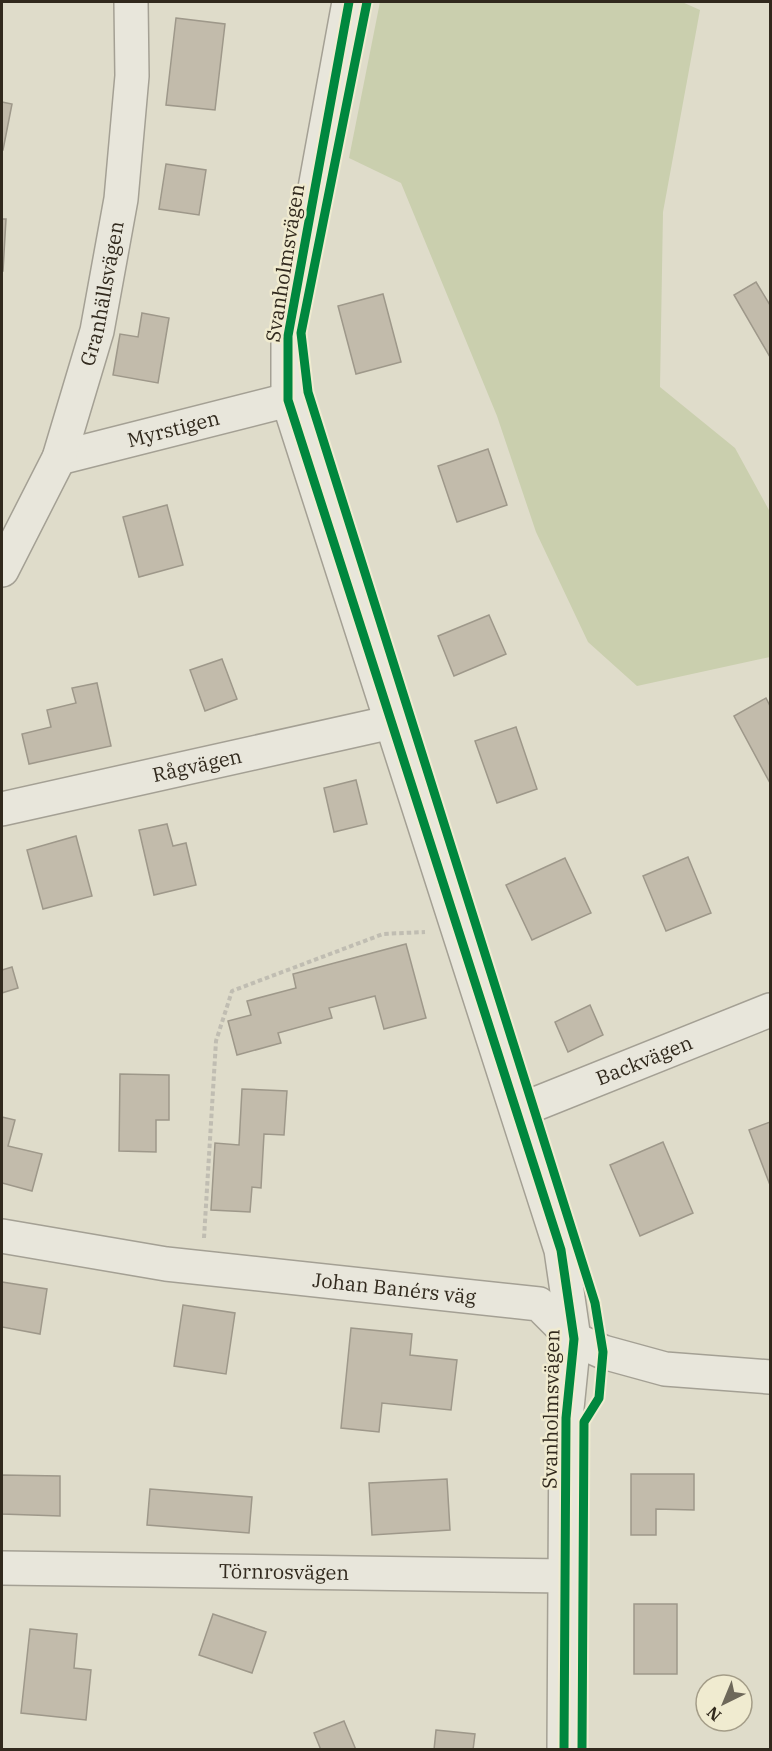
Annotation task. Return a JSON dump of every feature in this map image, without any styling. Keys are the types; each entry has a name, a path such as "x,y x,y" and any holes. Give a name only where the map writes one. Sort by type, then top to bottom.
{"street":[{"name":"Granhällsvägen","path":"2,570 59,458 97,331 121,200 132,76 130,2"},
{"name":"Svanholmsvägen","path":"349,2 288,336 288,400 518,1110 561,1251 574,1339 567,1418 564,1749"},
{"name":"Myrstigen","path":"59,458 288,400"},
{"name":"Rågvägen","path":"2,809 392,722"},
{"name":"Backvägen","path":"518,1110 771,1010"},
{"name":"Johan Banérs väg","path":"2,1236 166,1264 539,1304 574,1339 603,1352 665,1369 771,1377"},
{"name":"Törnrosvägen","path":"2,1568 566,1576"}],"path":[{"path":"203,1268 216,1041 232,991 383,934 459,929"}],"green space":[{"path":"380,2 682,2 700,10 663,212 660,387 735,448 770,512 770,657 637,686 588,642 536,532 497,416 401,183 349,158"}],"building":[{"path":"176,18 225,24 215,110 166,105"},
{"path":"2,102 12,104 3,150 2,150"},
{"path":"166,164 206,170 199,215 159,209"},
{"path":"2,219 6,219 3,271 2,271"},
{"path":"756,282 770,305 770,357 734,295"},
{"path":"383,294 401,362 356,374 338,306"},
{"path":"142,313 169,318 158,383 113,375 120,334 138,337"},
{"path":"488,449 507,505 457,522 438,466"},
{"path":"167,505 183,565 139,577 123,517"},
{"path":"489,615 506,654 454,676 438,636"},
{"path":"222,659 237,699 205,711 190,670"},
{"path":"97,683 111,746 29,764 22,734 51,727 47,710 76,703 72,688"},
{"path":"766,698 770,706 770,783 734,716"},
{"path":"516,727 537,789 497,803 475,741"},
{"path":"356,780 367,824 334,832 324,788"},
{"path":"167,824 173,846 186,843 196,885 154,895 139,830"},
{"path":"76,836 92,896 43,909 27,850"},
{"path":"688,857 711,913 666,931 643,876"},
{"path":"565,858 591,913 532,940 506,885"},
{"path":"406,944 426,1018 384,1029 375,996 329,1008 332,1018 278,1033 281,1043 237,1055 228,1021 251,1015 247,1001 296,988 293,974"},
{"path":"12,967 18,988 2,993 2,970"},
{"path":"590,1005 603,1035 568,1052 555,1022"},
{"path":"120,1074 169,1075 169,1120 156,1120 156,1152 119,1151"},
{"path":"242,1089 287,1091 284,1135 264,1134 261,1188 252,1187 250,1212 211,1210 215,1143 239,1145"},
{"path":"2,1117 15,1120 8,1146 42,1154 32,1191 2,1183"},
{"path":"770,1122 770,1185 749,1130"},
{"path":"663,1142 693,1213 640,1236 610,1165"},
{"path":"2,1282 47,1289 40,1334 2,1327"},
{"path":"183,1305 235,1313 226,1374 174,1366"},
{"path":"351,1328 412,1334 410,1355 457,1360 451,1410 382,1403 379,1432 341,1428"},
{"path":"631,1474 694,1474 694,1510 656,1509 656,1535 631,1535"},
{"path":"2,1475 60,1476 60,1516 2,1514"},
{"path":"447,1479 450,1530 372,1535 369,1483"},
{"path":"150,1489 252,1497 249,1533 147,1525"},
{"path":"634,1604 677,1604 677,1674 634,1674"},
{"path":"213,1614 266,1632 252,1673 199,1655"},
{"path":"30,1629 77,1634 74,1668 91,1670 86,1720 21,1713"},
{"path":"344,1721 356,1750 321,1750 314,1733"},
{"path":"436,1730 475,1734 473,1750 434,1750"}],"cycle path":[{"path":"349,2 288,336 288,400 561,1250 574,1339 566,1418 564,1750"},
{"path":"367,2 301,333 308,392 595,1303 603,1352 599,1398 584,1422 582,1750"}]}
